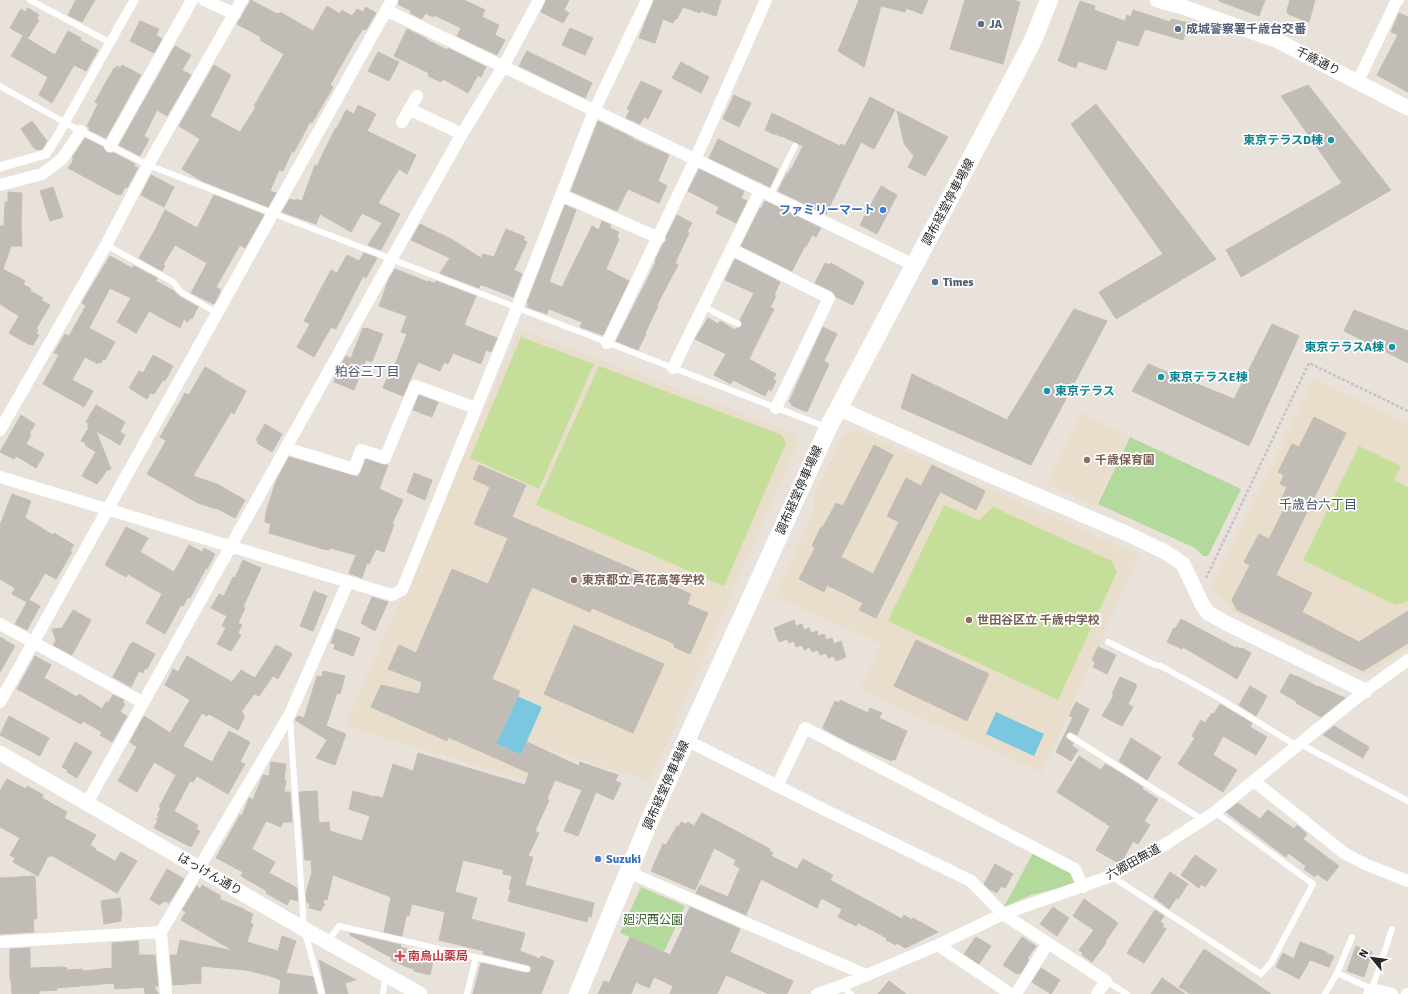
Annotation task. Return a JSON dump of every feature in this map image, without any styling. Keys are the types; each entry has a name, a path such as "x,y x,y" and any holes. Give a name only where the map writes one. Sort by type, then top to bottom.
{"main road":[{"name":"調布経堂停車場線","path":"578,994 628,872 686,740 828,428 1015,75 1034,38 1049,0"}],"street":[{"path":"0,167 46,154 134,0"},
{"path":"110,146 192,0"},
{"path":"204,0 235,14"},
{"path":"0,430 106,245 148,165 242,0"},
{"path":"87,803 142,702 231,547 462,134 503,67 539,0"},
{"path":"0,477 392,595 402,590 517,308 594,111 647,0"},
{"path":"607,343 696,160 766,0"},
{"name":"千歳通り","path":"1157,0 1183,7 1278,41 1408,108"},
{"path":"1358,81 1398,0"},
{"path":"0,702 389,5 503,67 914,265"},
{"path":"402,122 417,96"},
{"path":"409,109 462,134"},
{"path":"0,185 42,174 62,159 82,131"},
{"path":"673,368 731,249 765,194"},
{"path":"561,196 659,238"},
{"path":"731,249 829,298 776,408"},
{"path":"286,448 354,469 361,450 385,458 415,386 476,408"},
{"path":"838,408 1165,552 1183,564 1202,604 1208,612 1226,623 1364,690"},
{"path":"166,994 162,932 198,868 290,714 348,582"},
{"path":"0,624 142,702"},
{"name":"六郷田無道","path":"817,994 841,986 938,945 1003,914 1112,876 1169,842 1215,812 1299,745 1364,690 1408,660"},
{"path":"776,786 805,728 1074,869 1083,886"},
{"path":"686,740 776,786 971,881 1003,914 1106,980 1097,994"},
{"name":"はっけん通り","path":"0,753 327,943 420,994"},
{"path":"1254,781 1344,852 1367,865 1408,881"},
{"path":"628,872 866,975"},
{"path":"0,942 162,932"},
{"path":"1016,994 1048,943"},
{"path":"938,945 1011,994"},
{"path":"1371,992 1392,994"}],"lane":[{"path":"30,0 111,42"},
{"path":"0,86 148,165 828,428"},
{"path":"765,194 795,146"},
{"path":"106,245 173,282 181,292 217,313"},
{"path":"704,307 738,324"},
{"path":"1108,642 1155,665 1161,666 1299,745 1408,801"},
{"path":"290,714 304,929 322,994"},
{"path":"1070,736 1203,820"},
{"path":"1112,876 1261,974 1271,963 1313,884 1215,812"},
{"path":"327,943 339,926 527,969"},
{"path":"1337,973 1371,992 1392,929"},
{"path":"1325,994 1337,973 1352,937"},
{"path":"467,994 476,957"},
{"path":"383,994 385,974"},
{"path":"1106,980 1127,994"},
{"path":"841,986 851,994"}],"path":[{"path":"1198,594 1309,363 1408,411"}],"shaded area":[{"name":"東京都立 芦花高等学校","path":"523,330 794,433 799,441 650,781 547,749 532,782 345,726 518,332"},
{"path":"1314,378 1408,424 1408,648 1370,673 1364,674 1234,612 1211,587"},
{"name":"千歳保育園","path":"1081,413 1129,436 1095,506 1046,484"},
{"name":"世田谷区立 千歳中学校","path":"855,429 1139,555 1042,773 860,690 881,644 774,596 813,515 815,493 842,438"}],"green space":[{"path":"521,337 594,364 539,489 470,458"},
{"path":"599,366 782,435 786,443 724,586 536,505"},
{"path":"1130,437 1241,489 1208,556 1203,556 1195,548 1098,504"},
{"path":"1359,446 1401,466 1394,480 1408,487 1408,601 1395,605 1303,560"},
{"path":"944,505 979,520 993,507 1112,561 1117,572 1058,700 888,621"},
{"path":"1033,853 1072,872 1076,884 1031,895 1004,907"},
{"name":"廻沢西公園","path":"641,887 685,906 664,952 620,933"}],"water":[{"path":"517,696 542,707 521,755 496,744"},
{"path":"996,712 1044,734 1034,756 986,734"}],"building":[{"path":"76,0 95,0 82,22 68,15"},
{"path":"251,0 275,13 279,14 280,12 313,31 327,6 340,14 342,10 352,16 357,9 363,12 366,7 376,13 366,30 363,29 355,41 330,85 333,87 312,123 310,122 294,152 292,151 283,171 279,170 270,191 276,193 268,207 202,181 182,169 200,139 179,126 214,65 231,75 210,116 240,132 256,107 254,106 284,54 260,40 261,37 237,24"},
{"path":"399,0 464,0 485,10 482,17 499,25 495,35 505,40 497,55 457,36 461,28 434,15 433,17 425,13 422,19 410,13 411,11 398,4"},
{"path":"546,0 569,0 564,10 569,13 563,23 541,12"},
{"path":"654,0 721,0 716,16 701,11 700,13 683,7 677,19 676,18 673,23 663,19 655,43 639,38"},
{"path":"859,0 928,0 922,14 906,8 905,12 881,6 864,67 838,51"},
{"path":"965,0 1013,0 1020,2 1003,64 950,49"},
{"path":"1219,0 1265,0 1259,16"},
{"path":"1290,0 1315,0 1309,22 1288,14 1287,10"},
{"path":"1080,1 1095,6 1094,10 1125,21 1127,15 1131,17 1133,10 1170,22 1171,19 1189,23 1183,40 1145,29 1138,46 1117,40 1106,70 1078,61 1076,68 1058,61"},
{"path":"28,8 39,15 37,18 39,20 28,38 10,28 21,9 25,12"},
{"path":"1399,13 1408,17 1408,92 1377,75 1398,35 1391,32"},
{"path":"140,21 159,29 156,35 162,39 154,53 130,41"},
{"path":"570,28 593,38 585,55 562,45"},
{"path":"407,29 447,50 448,48 486,67 481,77 478,75 468,93 443,79 441,82 428,76 429,73 394,56"},
{"path":"68,31 98,50 86,71 74,65 52,103 39,95 48,77 11,56 23,36 55,55"},
{"path":"175,46 191,55 182,70 191,75 167,116 157,110 144,136 149,139 140,156 119,145"},
{"path":"527,51 592,83 585,98 519,66"},
{"path":"378,52 399,62 389,81 368,71"},
{"path":"681,62 709,77 701,93 672,78"},
{"path":"122,65 141,75 106,138 89,130 90,128 87,126 98,104 95,102 114,68 115,69 117,66 120,68"},
{"path":"641,81 662,91 648,119 644,117 640,124 626,118 630,110 627,109"},
{"name":"東京テラスD棟","path":"1308,85 1391,190 1241,277 1226,250 1342,183 1281,96"},
{"path":"734,95 751,103 739,127 723,119"},
{"path":"870,97 895,110 874,149 861,142 826,214 778,191 803,146 765,130 772,113 840,146 841,144 845,146"},
{"path":"1096,104 1216,259 1116,319 1099,292 1163,254 1071,124"},
{"path":"358,105 376,114 367,131 416,155 407,174 399,169 378,203 400,214 381,250 368,245 382,223 362,213 351,232 320,214 316,224 282,212 290,199 302,201 315,165 317,166 346,110 354,114"},
{"path":"897,111 948,137 925,176 908,167 914,156 905,145"},
{"path":"32,121 47,141 42,149 38,150 34,148 21,129"},
{"path":"598,121 669,155 658,181 667,186 659,203 628,189 617,211 571,191"},
{"path":"85,138 103,147 107,153 114,153 135,164 134,166 138,168 127,188 125,187 121,195 118,195 68,168 74,159 72,158"},
{"path":"718,139 778,169 770,187 709,158"},
{"path":"699,169 744,191 741,198 747,201 736,223 716,213 719,207 688,191"},
{"path":"151,175 174,187 164,207 141,195"},
{"path":"881,186 897,195 877,234 860,225"},
{"path":"53,187 63,217 50,221 40,191"},
{"path":"8,192 22,193 22,246 11,246 3,269 25,281 23,284 31,289 30,291 43,298 41,300 50,305 36,329 38,330 36,334 39,335 33,345 30,345 9,333 19,316 0,304 0,226 4,226 5,202 8,202"},
{"path":"214,195 264,215 245,248 240,245 216,287 221,290 214,304 191,293 207,263 175,245 163,265 165,266 162,271 139,258 165,210 197,228"},
{"path":"765,201 821,228 816,237 812,235 792,271 741,246"},
{"path":"565,205 576,210 549,282 562,287 592,226 599,230 602,221 611,225 610,228 619,232 617,238 619,239 606,269 629,281 603,335 580,327 582,322 549,309 547,314 527,307 529,303 527,303"},
{"path":"677,215 692,223 675,263 678,265 657,305 658,306 638,350 616,341 656,262 655,261 666,241 666,237"},
{"path":"420,224 451,239 481,258 483,254 494,257 506,229 525,237 523,240 527,242 514,270 522,274 513,297 485,286 480,285 479,288 440,273 450,258 411,240"},
{"path":"364,253 377,258 366,278 363,276 336,329 331,327 314,357 297,347 310,324 304,321 331,270 337,273 347,255 359,261"},
{"path":"110,256 132,268 134,266 157,278 156,281 198,307 192,319 190,318 188,322 184,319 180,328 149,311 136,333 117,322 131,298 110,288 89,328 115,342 105,360 103,359 101,363 98,362 98,364 85,357 72,380 93,391 84,407 43,384 59,355 54,353 65,334 69,336 86,306 82,303 84,299"},
{"path":"735,259 780,282 774,295 776,296 770,307 774,309 749,359 776,374 773,379 776,381 771,391 768,389 765,396 733,380 731,384 714,375 726,354 695,339 708,318 718,324 720,321 735,330 736,328 742,326 740,320 754,293 725,280"},
{"path":"825,263 830,265 831,263 864,282 853,305 836,297 832,291 815,283"},
{"path":"395,269 428,282 434,283 436,281 476,296 464,325 497,338 491,352 486,350 481,364 453,353 448,364 444,362 440,371 418,362 403,396 383,388 390,371 392,372 407,334 401,332 407,316 379,306 388,281"},
{"name":"東京テラス","path":"1074,309 1107,321 1031,465 901,408 912,374 1007,420"},
{"name":"東京テラスA棟","path":"1354,310 1408,331 1408,363 1344,331"},
{"name":"東京テラスE棟","path":"1272,324 1299,336 1249,446 1132,391 1148,364 1234,399"},
{"path":"823,327 837,334 824,361 829,364 807,412 791,405 792,403 789,402"},
{"path":"363,328 383,334 372,362 366,360 354,390 334,382 346,356 351,358"},
{"path":"153,355 173,366 165,381 163,380 154,394 150,393 147,399 129,388 139,371 143,373"},
{"path":"205,367 246,391 234,414 231,412 193,476 217,484 245,500 235,518 216,508 198,503 147,474 166,441 160,437 185,393 189,395"},
{"path":"419,395 438,402 432,417 413,410"},
{"path":"96,405 125,422 120,432 125,435 120,445 96,431 111,469 106,471 97,484 82,476 96,452 85,445 86,443 81,441 89,427 87,426 89,424 86,422"},
{"path":"21,415 35,424 29,434 31,435 26,444 44,454 36,468 16,456 14,459 0,452"},
{"path":"1314,417 1346,433 1276,575 1312,593 1302,612 1359,642 1408,611 1408,643 1363,671 1237,610 1232,600 1250,565 1244,562 1259,534 1269,539 1286,505 1280,502 1287,487 1280,484 1284,475 1278,472 1292,444 1299,447"},
{"path":"265,424 282,434 272,452 257,443 258,441 256,440"},
{"path":"874,445 893,455 841,557 873,574 899,522 887,516 906,478 921,486 932,465 985,491 976,510 940,492 876,618 859,610 863,603 827,585 824,592 799,579 815,548 812,546 821,527 823,527 836,503 843,506"},
{"path":"289,457 358,477 366,459 383,465 388,465 379,489 403,500 392,524 394,524 384,552 376,549 369,564 367,563 362,578 349,573 356,555 330,548 329,550 323,549 269,533 271,524 265,522 266,512 276,481"},
{"path":"479,465 526,485 512,517 691,594 687,604 708,613 690,654 674,647 675,644 592,608 590,612 532,587 492,679 520,691 496,744 521,755 527,742 579,766 580,762 618,775 615,781 621,783 613,800 596,792 578,836 564,831 582,790 555,780 547,799 549,800 535,831 539,833 528,856 533,857 525,885 594,903 591,917 588,916 587,922 508,901 512,876 503,874 504,870 463,860 455,892 477,898 471,919 525,933 520,951 540,959 541,956 554,961 541,994 473,994 481,963 526,973 531,972 531,967 483,954 484,951 439,940 445,912 412,904 409,916 406,916 402,936 384,932 391,897 333,875 327,900 324,899 323,903 325,906 323,906 321,911 309,908 310,903 307,903 306,893 312,872 311,860 305,860 299,792 317,791 319,823 329,822 330,831 362,841 370,816 349,809 353,791 383,798 393,764 413,771 418,753 525,785 529,773 448,737 447,741 371,707 381,685 419,694 422,682 388,669 399,645 416,653 452,569 488,584 508,538 474,524 490,487 473,479"},
{"path":"414,473 432,480 425,500 407,492"},
{"path":"12,494 31,501 25,518 53,535 54,533 74,545 70,551 72,552 56,579 45,573 29,600 40,606 27,630 15,624 27,602 12,594 15,588 0,579 0,525"},
{"path":"126,527 148,538 140,552 174,572 189,545 202,552 204,548 215,554 190,598 188,597 183,606 181,605 165,634 146,623 162,594 128,574 126,577 105,565"},
{"path":"243,560 261,568 243,607 245,608 238,623 242,625 238,633 241,635 231,651 217,644 226,628 222,626 227,616 211,608 219,594 224,596 233,577 235,578"},
{"path":"314,591 327,596 313,631 300,626"},
{"path":"372,597 388,602 375,631 361,623"},
{"path":"73,610 91,620 72,655 53,645 56,641 52,629 62,628"},
{"path":"1181,619 1236,648 1242,648 1251,653 1237,679 1183,647 1182,649 1167,642 1174,628 1175,629"},
{"path":"794,620 796,626 802,624 804,630 809,628 811,633 817,631 818,636 824,634 826,640 832,638 834,644 841,641 846,657 836,661 834,656 828,658 826,653 820,655 818,650 812,652 810,647 804,650 802,645 796,647 794,641 789,643 787,639 779,642 774,628"},
{"path":"574,625 664,664 633,733 544,694"},
{"path":"336,629 360,638 353,656 334,649 335,644 331,643"},
{"path":"0,637 15,646 0,672"},
{"path":"916,640 989,674 967,721 894,686"},
{"path":"133,642 155,654 147,669 145,668 143,673 139,671 131,687 113,677 131,643 132,644"},
{"path":"276,645 292,654 278,679 273,676 259,696 254,694 241,712 244,714 244,718 238,730 209,714 207,716 202,713 183,746 212,762 229,731 250,742 240,762 245,764 228,794 197,776 193,782 190,781 174,811 198,825 196,829 200,831 191,847 154,828 158,820 156,820 159,816 157,815 161,808 159,807 176,775 154,762 137,792 118,781 137,747 130,742 144,716 170,733 190,700 165,685 173,669 178,672 187,656 232,682 241,670 255,678"},
{"path":"1098,647 1116,655 1107,674 1093,667 1095,662 1092,660"},
{"path":"35,656 51,665 44,678 77,697 79,694 102,709 113,695 124,700 122,703 125,704 120,712 127,716 112,742 100,735 102,732 83,721 81,724 17,689"},
{"path":"323,671 345,676 340,694 337,693 326,726 346,734 335,765 316,758 327,740 295,720 298,716 304,718 317,676 322,677"},
{"path":"1290,674 1345,698 1321,717 1280,692"},
{"path":"1120,677 1136,684 1135,686 1137,686 1128,704 1133,707 1122,726 1102,716 1114,695 1112,694"},
{"path":"1250,686 1267,696 1256,716 1239,705"},
{"path":"840,700 868,713 870,708 882,713 879,718 907,731 895,760 892,759 892,761 848,742 824,729 823,727 835,701 839,703"},
{"path":"1076,702 1089,709 1077,735 1071,732 1066,734 1066,738 1073,743 1072,746 1078,750 1071,761 1056,752 1073,717 1069,716"},
{"path":"1220,704 1252,723 1250,727 1267,737 1256,755 1223,736 1213,755 1237,770 1223,792 1178,764 1195,738 1192,736 1201,720 1205,723 1212,713 1214,714"},
{"path":"9,716 49,738 40,756 0,735"},
{"path":"1334,726 1369,747 1363,758 1323,735"},
{"path":"1131,738 1161,757 1147,780 1119,761"},
{"path":"75,742 92,752 77,778 62,767"},
{"path":"1079,756 1101,770 1105,764 1143,787 1142,789 1158,799 1144,821 1150,825 1138,844 1133,841 1122,861 1118,863 1096,850 1110,826 1057,792"},
{"path":"271,762 286,764 284,792 290,792 292,822 283,822 281,827 266,821 252,849 275,862 269,873 297,888 298,901 290,899 287,905 241,876 243,872 216,858 240,815 242,816 249,798 253,800 263,775 269,776"},
{"path":"7,779 26,789 27,786 42,794 42,798 67,812 64,818 96,835 90,845 96,849 95,850 115,861 121,852 137,861 117,893 51,855 50,857 48,856 38,876 13,862 15,858 10,855 20,838 0,827 0,791"},
{"path":"1238,803 1260,819 1268,810 1294,829 1297,825 1307,834 1303,839 1339,866 1327,881 1317,874 1315,877 1304,869 1306,866 1288,853 1286,857 1226,812"},
{"path":"702,813 770,849 769,850 773,853 771,856 797,869 803,859 833,875 830,880 902,919 904,915 912,920 913,918 938,932 905,948 897,943 896,945 886,940 887,938 858,923 856,926 838,917 842,909 821,898 817,908 761,879 746,915 696,893 700,885 728,897 740,868 734,865 736,860 714,848 695,890 651,871 663,844 666,845 677,826 679,827 681,822 686,824 688,822 694,826"},
{"path":"1195,855 1217,870 1205,887 1201,884 1199,888 1181,875"},
{"path":"995,864 1013,874 1005,888 1001,886 997,893 989,889 984,884"},
{"path":"167,869 184,879 169,903 165,901 159,905 150,899"},
{"path":"1170,872 1188,884 1169,909 1154,897"},
{"path":"35,876 37,919 33,919 34,932 0,934 0,878"},
{"path":"202,885 221,896 219,899 253,914 250,923 253,924 247,942 278,951 282,936 296,941 286,973 313,977 317,994 279,994 281,980 270,976 246,970 201,966 201,983 173,985 170,955 177,955 180,940 234,951 181,920 186,912 182,910 197,886 200,889"},
{"path":"120,898 122,915 121,921 104,924 101,901"},
{"path":"1084,899 1118,923 1092,962 1082,955 1083,953 1079,950 1094,930 1073,916"},
{"path":"690,907 740,929 730,952 793,981 787,994 769,994 726,975 717,994 670,994 673,986 654,977 649,988 636,982 631,994 598,994 604,981 609,983 630,937 670,955 683,928 681,927"},
{"path":"1053,907 1069,918 1057,936 1040,924"},
{"path":"1155,910 1164,916 1160,922 1164,924 1162,926 1166,929 1144,963 1127,953"},
{"path":"350,933 401,945 400,947 421,953 422,951 435,953 430,975 414,971 414,969 391,960 392,958 350,935"},
{"path":"976,937 991,946 979,964 964,954"},
{"path":"1022,937 1036,946 1027,959 1029,960 1020,974 1017,974 1003,965"},
{"path":"138,941 139,955 155,955 158,986 154,986 158,994 145,994 144,987 115,989 114,983 57,988 57,990 39,991 39,994 12,994 10,979 10,949 30,948 30,968 63,967 67,968 67,970 82,969 83,971 112,968 112,943"},
{"path":"1300,942 1334,956 1329,967 1310,960 1299,979 1276,967 1283,953 1294,959"},
{"path":"1356,946 1372,952 1364,977 1347,971"},
{"path":"1204,949 1271,994 1190,994 1179,987"},
{"path":"319,960 356,980 345,983 348,994 326,994"},
{"path":"1041,968 1060,980 1051,994 1032,982"},
{"path":"1162,978 1185,994 1151,994"},
{"path":"889,981 906,994 878,994"}],"place":[{"name":"JA","path":"981,24"},
{"name":"成城警察署千歳台交番","path":"1178,29"},
{"name":"東京テラスD棟","path":"1331,140"},
{"name":"ファミリーマート","path":"883,210"},
{"name":"Times","path":"935,282"},
{"name":"東京テラスA棟","path":"1392,347"},
{"name":"東京テラスE棟","path":"1161,377"},
{"name":"東京テラス","path":"1047,391"},
{"name":"千歳保育園","path":"1087,460"},
{"name":"東京都立 芦花高等学校","path":"574,580"},
{"name":"世田谷区立 千歳中学校","path":"969,620"},
{"name":"Suzuki","path":"598,859"},
{"name":"南烏山薬局","path":"400,956"}],"district":[{"name":"粕谷三丁目","path":"367,371"},
{"name":"千歳台六丁目","path":"1318,504"}]}
